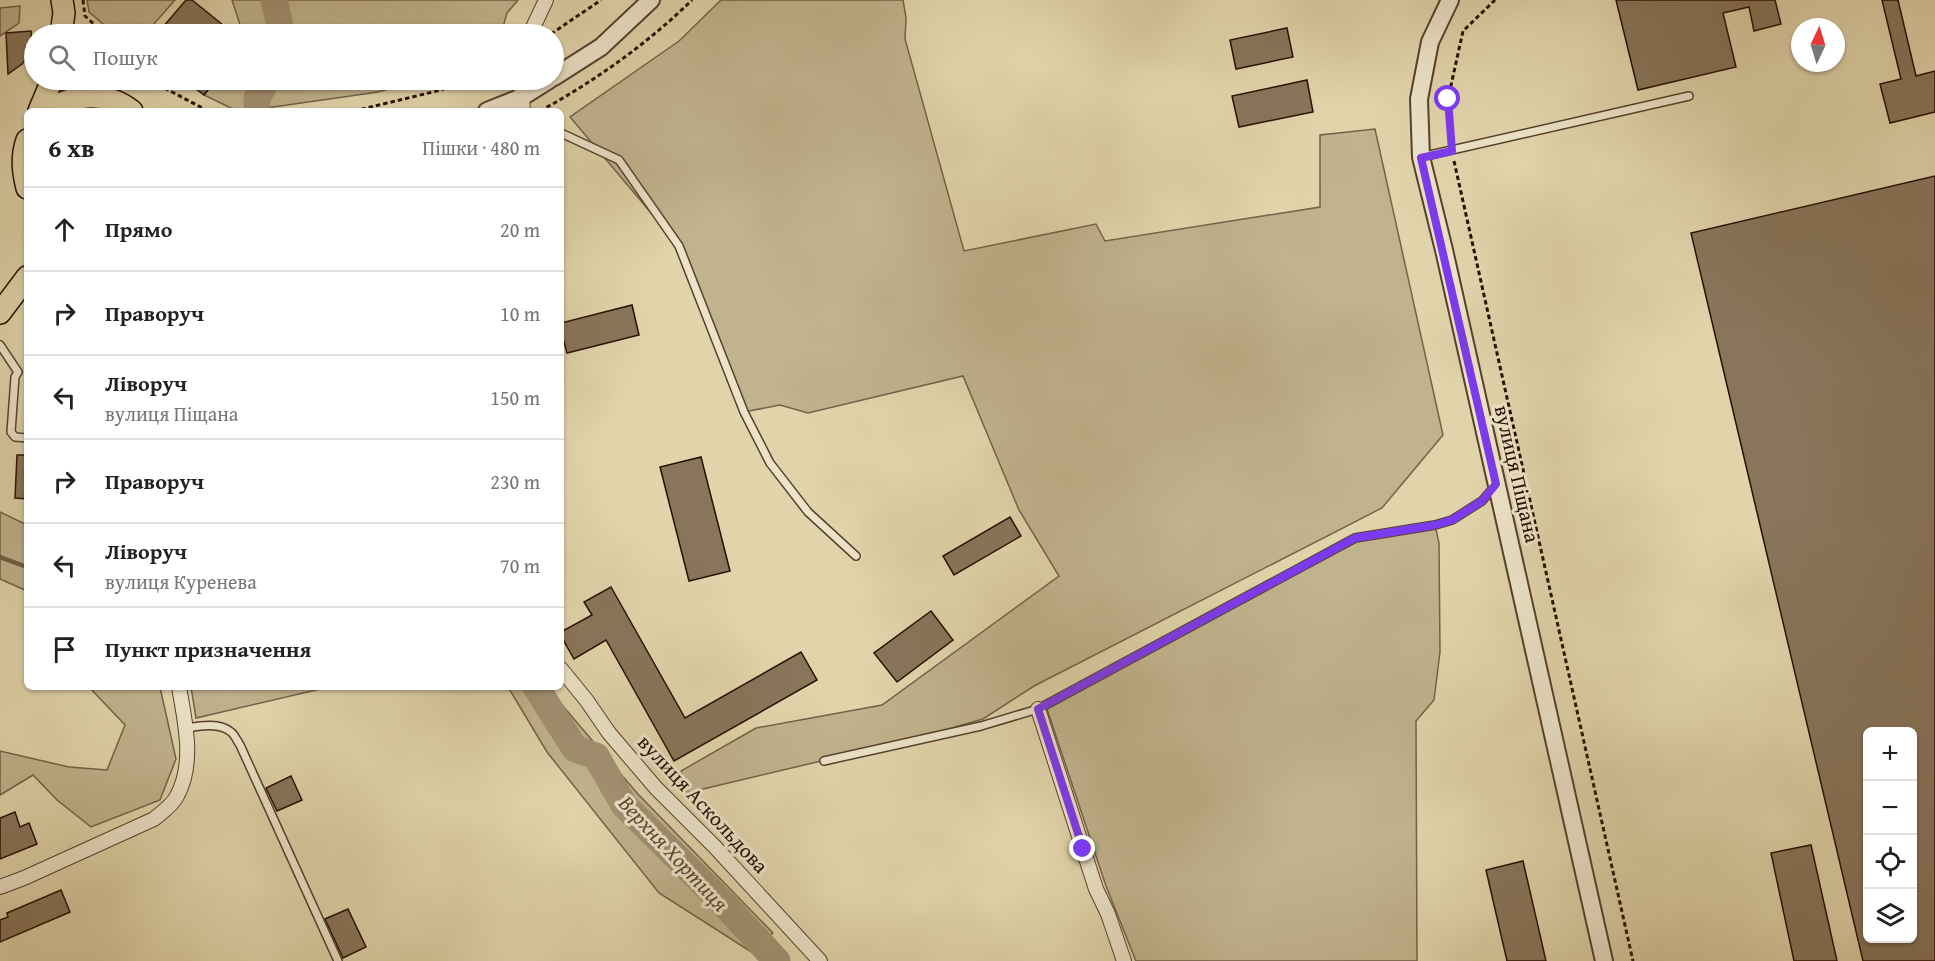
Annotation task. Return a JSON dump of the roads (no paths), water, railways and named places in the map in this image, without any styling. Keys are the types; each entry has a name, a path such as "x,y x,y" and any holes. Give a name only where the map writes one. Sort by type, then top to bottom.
{"main road":[{"path":"62,24 63,7"},
{"path":"63,7 69,24"},
{"path":"40,108 48,90"},
{"path":"110,90 126,107"},
{"path":"53,108 62,102 90,96 105,98 126,107"},
{"path":"24,154 24,177"},
{"path":"0,313 24,275"}],"street":[{"path":"535,24 546,0"},
{"path":"564,71 601,47 651,0"},
{"name":"вулиця Піщана","path":"1450,0 1430,42 1419,99 1421,158 1604,961"},
{"path":"502,108 522,104 538,90"},
{"name":"вулиця Аскольдова","path":"564,673 609,733 656,788 715,847 820,961"},
{"path":"0,887 154,819 166,809 177,797 187,765 186,728 180,693"},
{"path":"1038,709 1096,889 1108,914 1124,961"}],"lane":[{"path":"1421,158 1689,96"},
{"path":"564,134 619,160 679,246 744,412 770,463 808,512 856,556"},
{"path":"0,345 18,372"},
{"path":"24,371 18,372 15,377 11,432 15,437 24,438"},
{"path":"824,761 970,728 1038,709 1355,538 1435,525 1452,520 1482,501 1496,484"},
{"path":"186,728 209,725 220,727 231,732 240,745 338,961"}],"waterway":[{"name":"Верхня Хортиця","path":"274,0 280,24"},
{"name":"Верхня Хортиця","path":"257,108 257,98 261,90"},
{"path":"0,557 24,566"},
{"name":"Верхня Хортиця","path":"538,690 575,749 596,756 624,805 724,904 777,961"}]}
